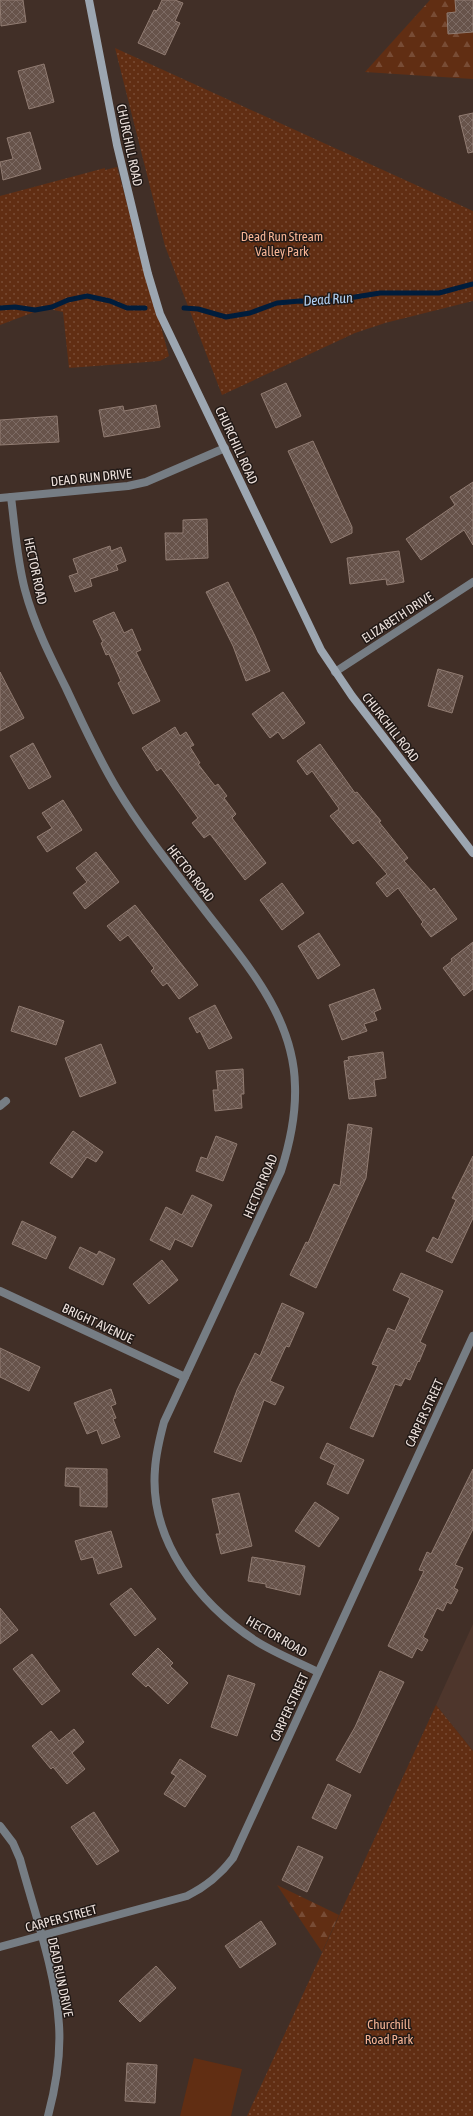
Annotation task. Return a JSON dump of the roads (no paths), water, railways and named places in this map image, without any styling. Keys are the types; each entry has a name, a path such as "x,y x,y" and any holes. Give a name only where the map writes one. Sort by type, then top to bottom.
{"street":[{"name":"CHURCHILL ROAD","path":"89,0 117,145 148,274 160,314 321,650 335,672 473,853"},
{"name":"DEAD RUN DRIVE","path":"0,498 128,486 146,482 225,448"},
{"name":"HECTOR ROAD","path":"11,497 25,590 33,616 93,745 117,789 148,836 252,970 269,996 282,1024 291,1053 296,1084 295,1112 290,1140 281,1171 164,1422 158,1446 155,1470 156,1500 161,1525 168,1544 195,1585 230,1622 257,1641 318,1672"},
{"name":"ELIZABETH DRIVE","path":"335,672 473,582"},
{"name":"BRIGHT AVENUE","path":"0,1291 185,1377"},
{"name":"CARPER STREET","path":"0,1946 188,1896 205,1887 221,1874 233,1858 473,1336"},
{"name":"DEAD RUN DRIVE","path":"0,1826 13,1843 20,1859 55,1993 59,2026 59,2060 54,2092 48,2116"}],"waterway":[{"name":"Dead Run","path":"184,308 198,309 226,317 250,313 277,303 300,301 324,302 380,293 439,293 473,284"},
{"name":"Dead Run","path":"0,308 15,307 35,310 52,307 68,300 87,296 110,301 127,308 145,308"}],"park label":[{"name":"Dead Run Stream Valley Park","path":"282,244"},
{"name":"Churchill Road Park","path":"389,2032"}]}
